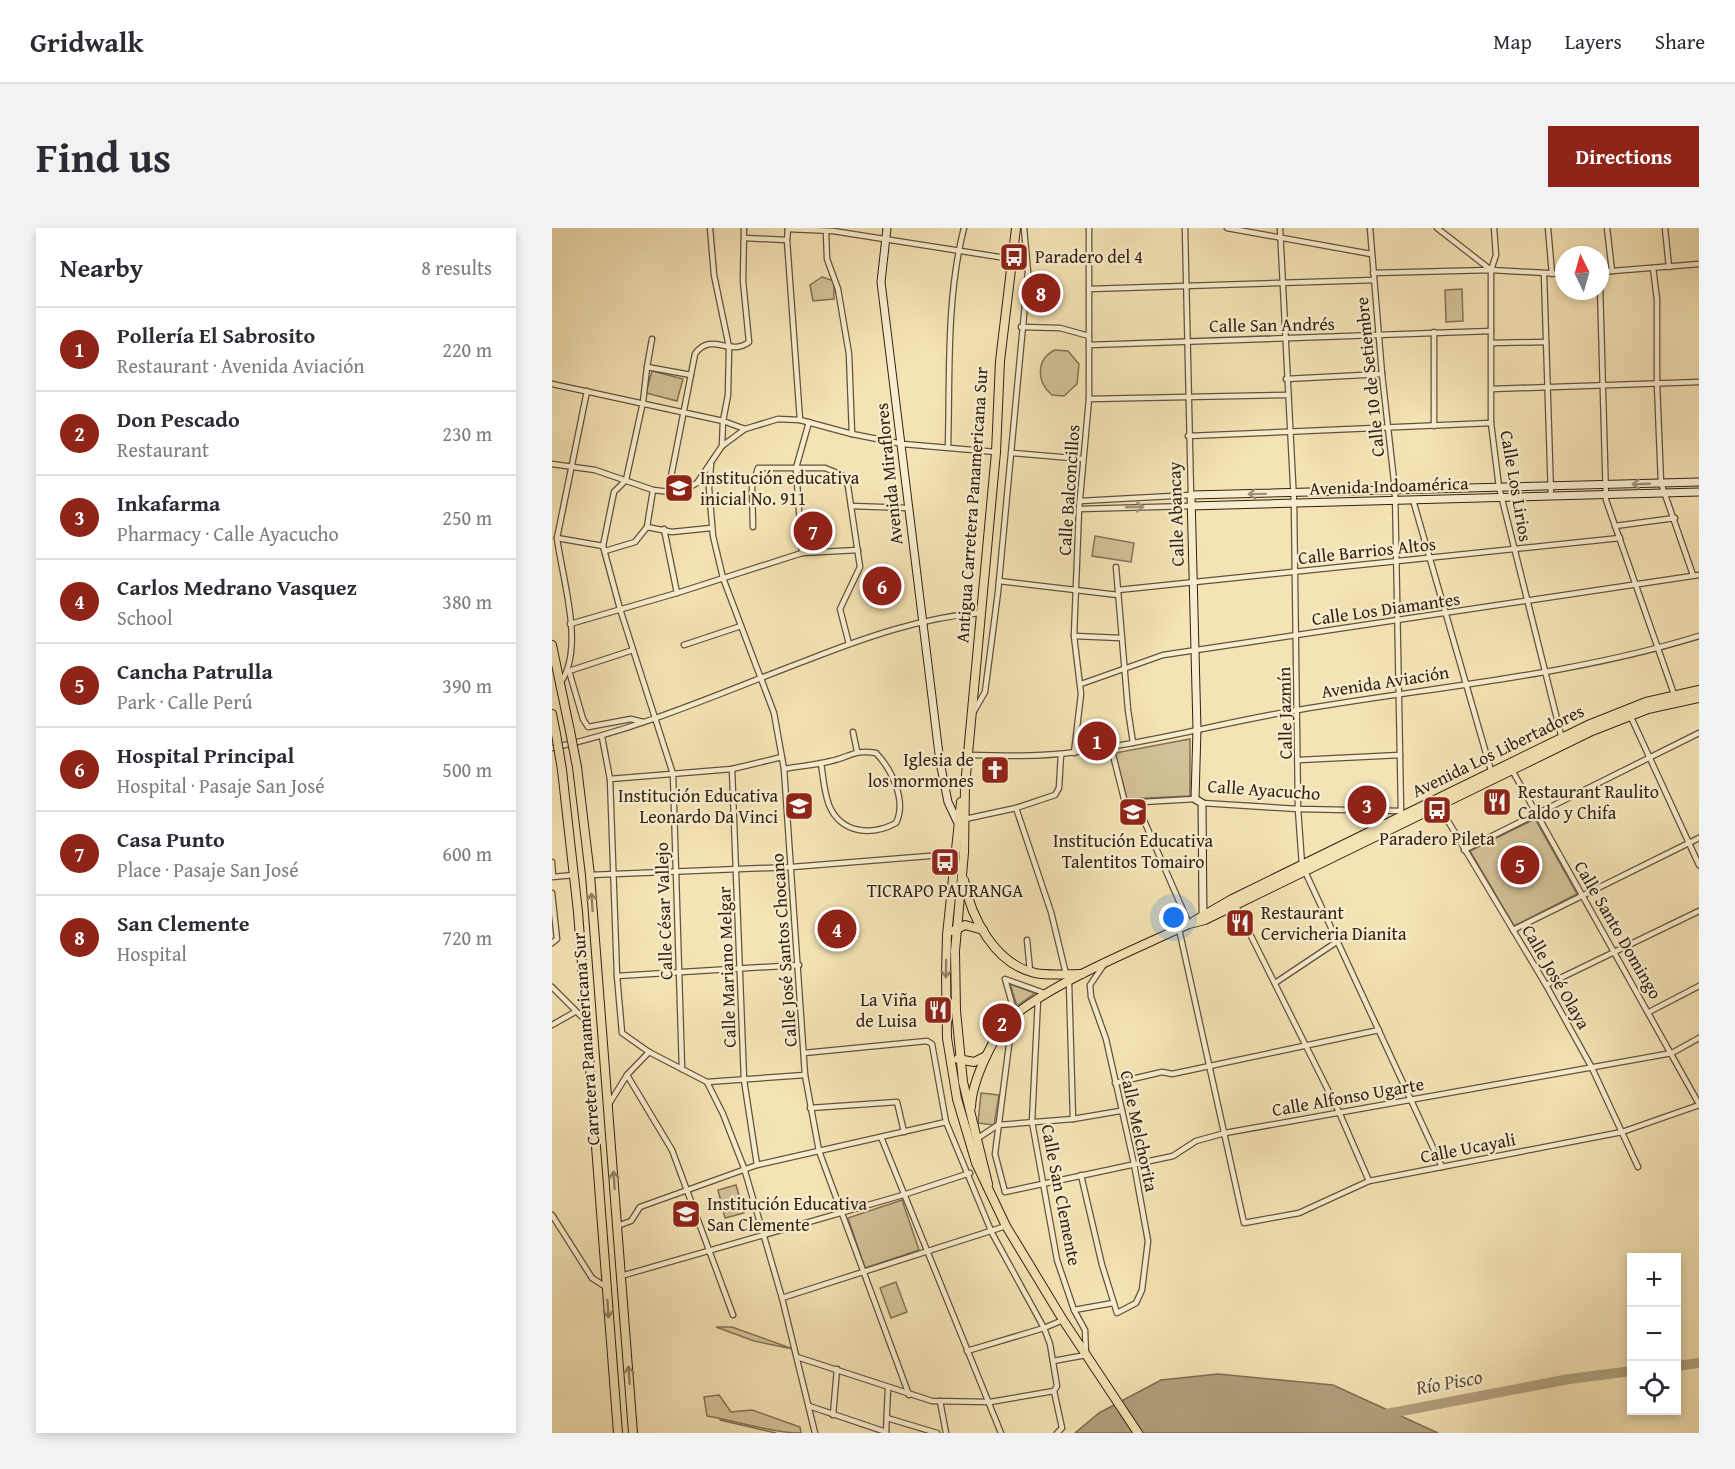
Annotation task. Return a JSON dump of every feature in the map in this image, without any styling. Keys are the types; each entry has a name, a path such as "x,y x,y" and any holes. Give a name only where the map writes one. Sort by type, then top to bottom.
{"highway":[{"name":"Antigua Carretera Panamericana Sur","path":"1016,228 1000,361 996,452 965,786 954,854 947,935 946,1012 950,1054 957,1099 976,1163 988,1184 1006,1226 1063,1320 1138,1433"},
{"name":"Carretera Panamericana Sur","path":"552,645 577,767 590,875 633,1433"},
{"name":"Avenida Los Libertadores","path":"973,1123 973,1092 986,1056 1008,1022 1015,1014 1066,981 1234,902 1404,815 1512,770 1563,741 1699,690"},
{"name":"Avenida Los Libertadores","path":"1404,815 1439,806 1620,711 1675,699 1699,698"},
{"name":"Carretera Panamericana Sur","path":"552,714 562,770 574,875 618,1433"},
{"name":"Antigua Carretera Panamericana Sur","path":"961,820 962,868 956,928 956,1011 968,1109 978,1138 988,1184"},
{"path":"962,868 966,892 983,930 998,953 1015,965 1066,981"},
{"name":"Avenida Los Libertadores","path":"1189,924 1203,913 1234,902"},
{"path":"947,935 956,928 971,925 983,930"},
{"path":"950,1054 961,1060 974,1062 986,1056"}],"street":[{"path":"669,492 695,354 701,346 706,344 729,346 746,345 749,342 743,281 744,228"},
{"name":"Avenida Miraflores","path":"887,228 881,282 903,444 908,508 944,784 952,815 961,820"},
{"path":"948,447 952,326 959,250 964,228"},
{"path":"971,713 979,706 985,692 999,581 1012,453 1021,327 1028,272 1024,228"},
{"name":"Calle Balconcillos","path":"1074,753 1081,684 1074,636 1079,509 1089,399 1089,228"},
{"name":"Calle Abancay","path":"1185,228 1188,436 1203,913"},
{"path":"1227,228 1371,254"},
{"name":"Calle Jazmín","path":"1280,228 1286,379 1294,493 1298,809 1303,868 1442,1167"},
{"name":"Calle 10 de Setiembre","path":"1370,228 1378,336 1395,490 1398,694 1404,815"},
{"path":"1437,228 1491,270"},
{"name":"Calle Los Lirios","path":"1494,228 1497,255 1491,270 1491,423 1499,487 1563,741"},
{"path":"1373,273 1491,270 1552,274 1548,228"},
{"path":"1607,228 1612,272 1699,264"},
{"path":"1665,228 1670,267"},
{"path":"710,229 714,275 729,346 728,395 723,421 723,446"},
{"path":"800,420 788,229 833,230 1012,259"},
{"path":"826,231 827,259 838,289 849,354 852,434"},
{"path":"745,238 787,240"},
{"path":"1653,268 1657,299 1657,384 1662,483 1696,575"},
{"path":"1544,274 1551,496"},
{"path":"1089,289 1374,280"},
{"path":"1600,300 1605,495 1675,699"},
{"path":"1021,327 1060,328 1089,336"},
{"name":"Calle San Andrés","path":"1089,345 1491,331"},
{"path":"1434,332 1434,426"},
{"path":"604,548 614,492 626,480 643,402 652,339"},
{"path":"1492,343 1546,342"},
{"path":"647,367 691,375"},
{"path":"1286,379 1382,374"},
{"path":"1492,389 1699,382"},
{"path":"552,384 686,411 745,429"},
{"path":"561,682 569,671 572,653 557,538 587,391"},
{"path":"1089,399 1288,395"},
{"path":"552,464 596,470 653,490 669,492 688,489 697,483 723,446 745,429 778,419 800,420 852,434 903,444 996,452"},
{"path":"802,553 796,468 809,422"},
{"path":"1188,436 1289,434 1491,423"},
{"path":"1012,453 1083,459"},
{"name":"Calle José Santos Chocano","path":"711,464 711,528 723,578 774,713 784,769 805,1075 819,1151 909,1395"},
{"path":"753,527 752,487 758,468 825,468 843,475 848,486 858,550 858,575 840,609 849,644"},
{"name":"Avenida Indoamérica","path":"1080,501 1191,495 1699,482"},
{"path":"557,538 584,540 604,548 635,542 647,527 653,490"},
{"name":"Avenida Indoamérica","path":"1079,509 1699,492"},
{"path":"1413,500 1493,776"},
{"path":"851,506 908,508"},
{"path":"1615,525 1675,518"},
{"path":"647,527 682,532 711,528"},
{"path":"663,529 677,593"},
{"name":"Calle Barrios Altos","path":"999,581 1077,591 1118,593 1194,581 1620,538"},
{"name":"Calle César Vallejo","path":"604,548 620,609 657,718 673,774 682,1070"},
{"path":"570,624 802,553 858,550"},
{"path":"1116,567 1121,638 1133,743"},
{"name":"Calle Los Diamantes","path":"1081,684 1163,655 1696,575"},
{"path":"552,748 602,737 657,718 849,644 923,622 981,613"},
{"path":"684,645 741,626"},
{"path":"1074,636 1121,638"},
{"name":"Avenida Aviación","path":"968,755 1061,754 1111,747 1298,710 1546,670 1659,649 1699,636"},
{"path":"569,671 633,650"},
{"path":"569,671 588,727 631,719 644,722"},
{"path":"1630,715 1699,865"},
{"path":"853,732 856,751"},
{"path":"1464,850 1699,733"},
{"path":"602,737 610,779 622,1033 650,1052 707,1083 805,1075"},
{"name":"Calle Ayacucho","path":"1111,747 1125,802 1198,801 1404,815"},
{"path":"784,769 821,763 856,751 876,753 883,760 900,800 901,810 896,823 883,830 864,833 843,824 829,806 821,763"},
{"path":"961,820 1016,808 1055,795 1059,788 1061,754"},
{"path":"1299,760 1400,755"},
{"path":"610,779 732,768 782,758"},
{"name":"Calle Mariano Melgar","path":"732,768 738,869 744,1080 757,1165"},
{"name":"Calle Santo Domingo","path":"1512,770 1699,1104"},
{"path":"1136,802 1189,924"},
{"name":"Calle José Olaya","path":"1439,806 1546,985 1592,1068 1638,1167"},
{"path":"1016,808 1051,912 1066,981 1073,1119"},
{"path":"1513,930 1699,838"},
{"path":"590,875 792,867 954,854"},
{"path":"552,862 553,876 574,875"},
{"path":"552,893 557,939 552,943"},
{"path":"1234,902 1339,1112 1368,1181"},
{"path":"1546,985 1699,911"},
{"path":"1179,929 1225,1133"},
{"path":"1027,939 1030,971"},
{"path":"1275,983 1338,941"},
{"path":"618,976 799,965"},
{"name":"Calle Melchorita","path":"1102,966 1090,985 1091,997 1106,1039 1120,1111 1134,1164 1148,1241 1142,1290 1133,1307 1117,1313 1113,1303"},
{"path":"1015,1014 1005,979 1048,994"},
{"path":"1649,1012 1699,986"},
{"path":"552,987 586,1021"},
{"name":"Calle San Clemente","path":"1038,999 1032,1122 1041,1183 1057,1260 1086,1338 1086,1355"},
{"path":"552,1025 575,1012"},
{"path":"998,1125 1010,1037 1008,1022"},
{"path":"1115,1083 1162,1072 1172,1074 1209,1067 1379,1030"},
{"name":"Calle Alfonso Ugarte","path":"998,1125 995,1154 1005,1192 1173,1156 1196,1141 1225,1133 1672,1053 1699,1038"},
{"path":"804,1053 927,1041 933,1048 946,1122 970,1173 992,1233 1044,1328 1057,1386 1054,1391 1062,1428 1058,1433"},
{"path":"608,1106 627,1076 650,1052"},
{"path":"627,1076 672,1150 733,1315"},
{"path":"707,1083 723,1114 744,1168 798,1357 815,1433"},
{"path":"810,1108 897,1102 904,1132"},
{"name":"Calle Ucayali","path":"1225,1133 1244,1223 1299,1213 1368,1181 1622,1132 1699,1104"},
{"path":"978,1138 998,1125 1073,1119 1120,1111"},
{"path":"617,1226 631,1221 640,1207 744,1168 946,1122"},
{"path":"881,1137 1001,1433"},
{"path":"621,1276 903,1195 970,1173"},
{"path":"1074,1310 1113,1303 1080,1175"},
{"path":"552,1215 592,1278 607,1287"},
{"path":"782,1298 992,1233 1006,1226"},
{"path":"967,1351 1063,1320"},
{"path":"1053,1361 1086,1355"},
{"path":"798,1357 909,1395 940,1401 990,1402 1054,1391"},
{"path":"833,1414 837,1369"},
{"path":"809,1406 886,1432 888,1388"},
{"path":"940,1401 946,1433"},
{"path":"887,1418 922,1431 937,1433"}],"shaded area":[{"path":"822,277 834,281 834,299 813,301 810,285"},
{"path":"1462,289 1463,321 1446,322 1445,290"},
{"path":"1055,350 1068,351 1079,364 1077,384 1064,396 1052,395 1043,384 1041,377 1041,365 1044,359"},
{"path":"652,371 683,379 677,401 646,393"},
{"path":"1095,536 1134,543 1131,562 1092,556"},
{"path":"1190,739 1190,796 1127,799 1115,753"},
{"path":"1535,819 1577,894 1514,926 1470,851"},
{"path":"1010,984 1035,993 1017,1006"},
{"path":"981,1093 999,1095 994,1125 978,1123"},
{"path":"736,1185 744,1213 725,1218 718,1190"},
{"path":"902,1200 919,1250 865,1268 848,1218"},
{"path":"896,1282 907,1312 891,1318 880,1288"},
{"path":"716,1327 732,1327 793,1349 754,1341"},
{"path":"1218,1374 1333,1385 1438,1433 1075,1433 1099,1413 1161,1380"},
{"path":"719,1395 731,1412 752,1410 800,1427 801,1433 767,1429 707,1416 704,1397"}],"waterway":[{"name":"Río Pisco","path":"1681,1365 1699,1363"},
{"name":"Río Pisco","path":"1381,1415 1569,1379 1627,1372"},
{"path":"720,1420 776,1433"}],"place":[{"name":"Paradero del 4","path":"1014,257"},
{"name":"San Clemente","path":"1041,293"},
{"name":"Institución educativa inicial No. 911","path":"679,488"},
{"name":"Casa Punto","path":"813,531"},
{"name":"Hospital Principal","path":"882,586"},
{"name":"Pollería El Sabrosito","path":"1097,741"},
{"name":"Iglesia de los mormones","path":"995,770"},
{"name":"Restaurant Raulito Caldo y Chifa","path":"1497,802"},
{"name":"Inkafarma","path":"1367,805"},
{"name":"Institución Educativa Leonardo Da Vinci","path":"799,806"},
{"name":"Paradero Pileta","path":"1437,810"},
{"name":"Institución Educativa Talentitos Tomairo","path":"1133,812"},
{"name":"TICRAPO PAURANGA","path":"945,862"},
{"name":"Cancha Patrulla","path":"1520,865"},
{"name":"Restaurant Cervicheria Dianita","path":"1240,923"},
{"name":"Carlos Medrano Vasquez","path":"837,929"},
{"name":"La Viña de Luisa","path":"938,1010"},
{"name":"Don Pescado","path":"1002,1023"},
{"name":"Institución Educativa San Clemente","path":"686,1214"}]}
